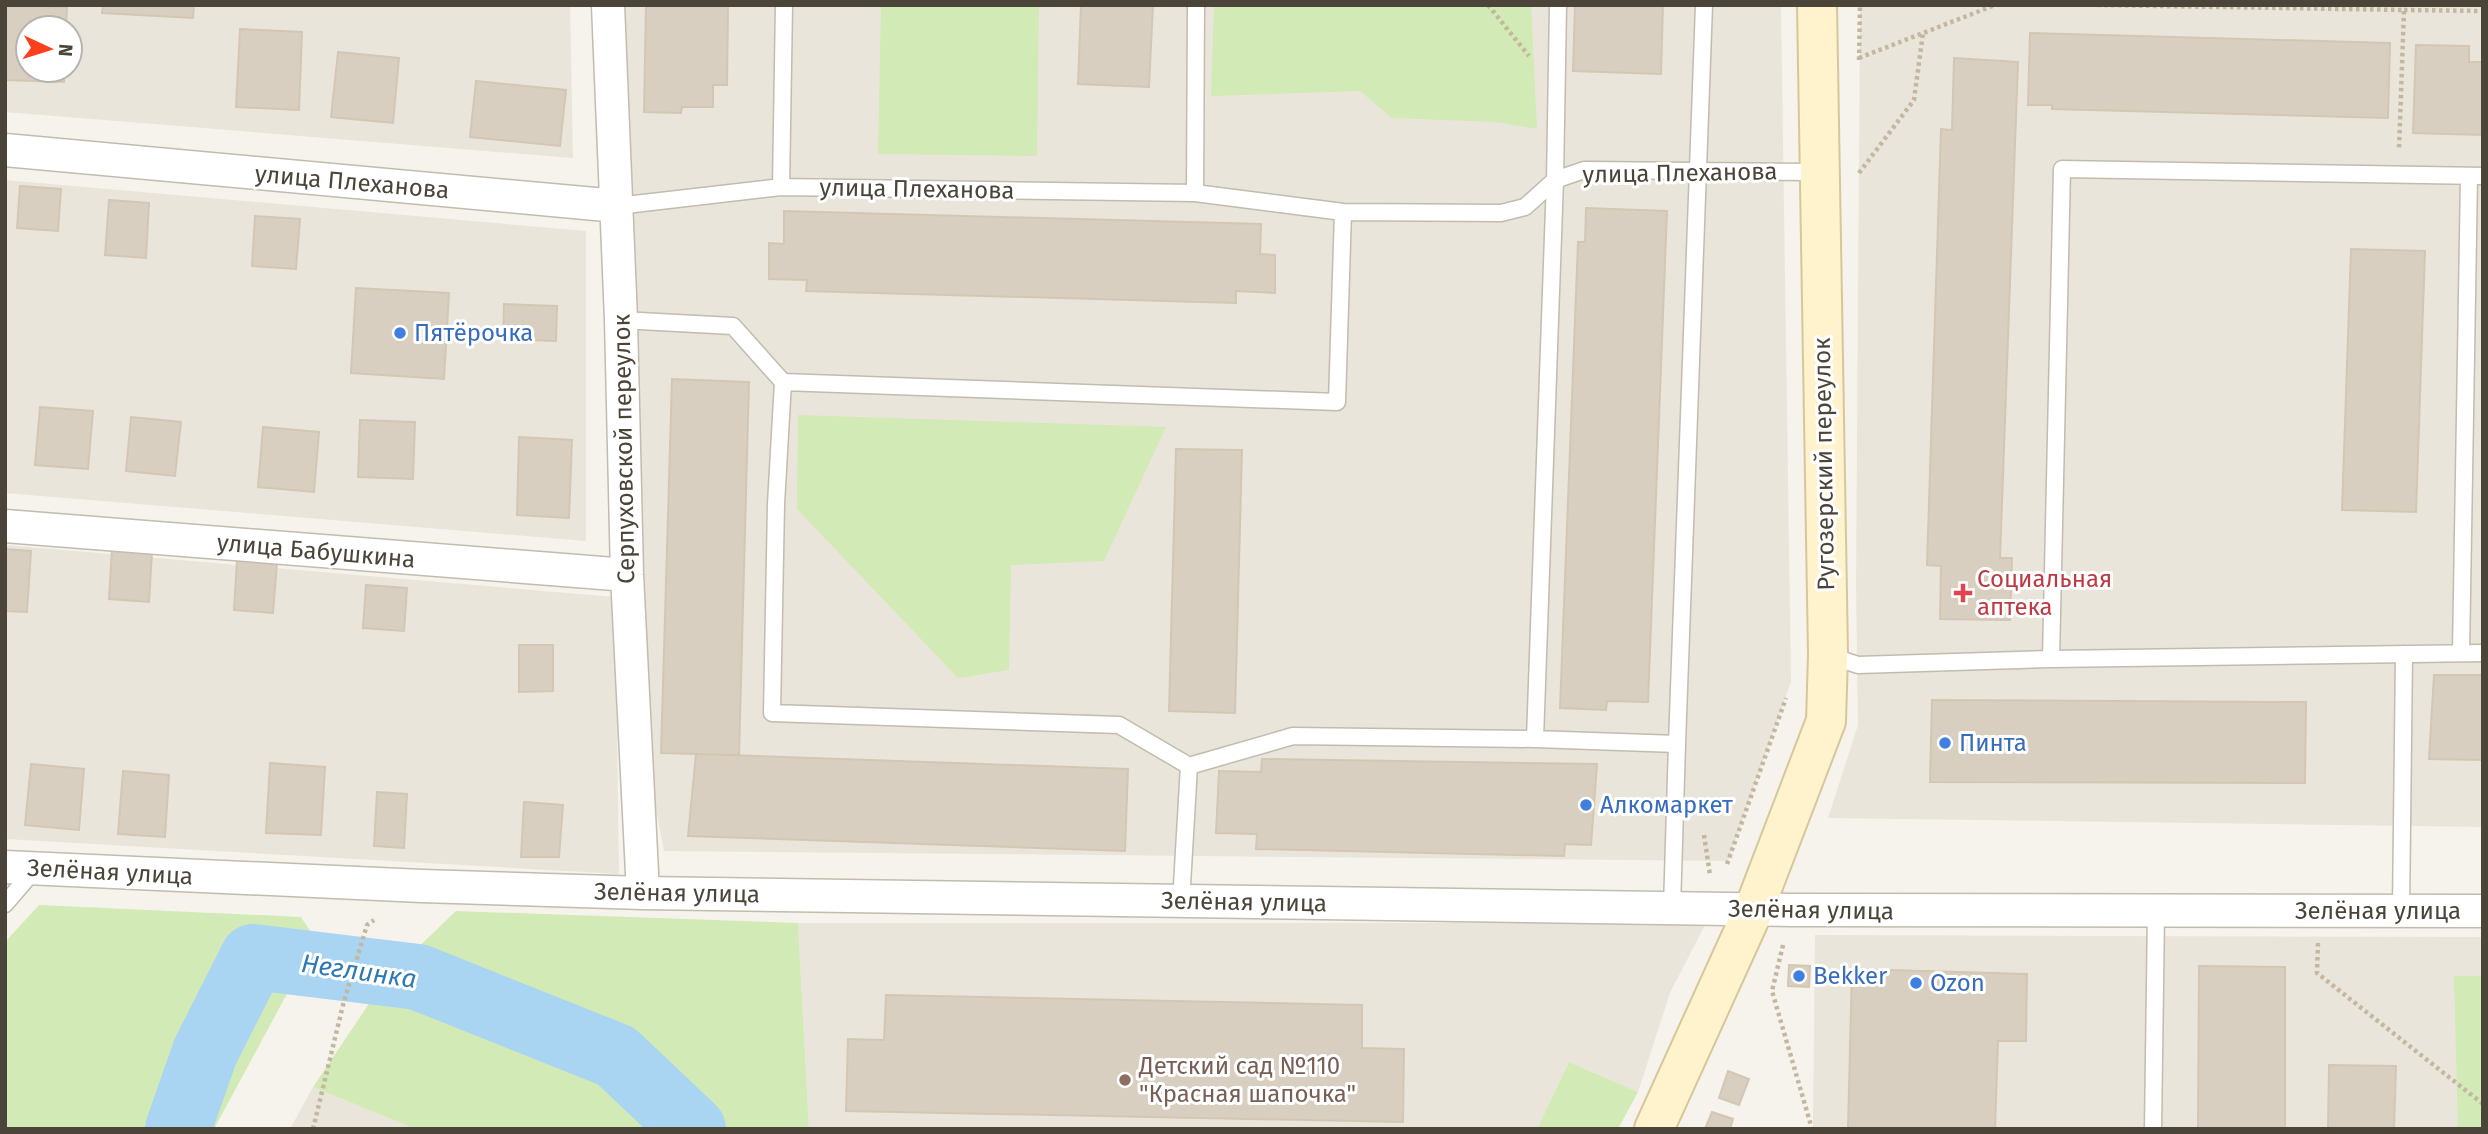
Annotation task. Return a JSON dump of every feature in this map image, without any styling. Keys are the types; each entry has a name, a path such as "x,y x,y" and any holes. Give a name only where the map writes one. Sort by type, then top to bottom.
{"main road":[{"name":"Ругозерский переулок","path":"1654,1129 1754,909 1826,721 1828,655 1817,5"}],"street":[{"name":"Серпуховской переулок","path":"608,5 621,320 627,575 643,893"},
{"name":"улица Плеханова","path":"5,150 617,206"},
{"name":"улица Бабушкина","path":"5,526 627,575"},
{"name":"Зелёная улица","path":"20,868 643,893 1792,910 2483,911"}],"lane":[{"path":"781,187 784,5"},
{"path":"1195,193 1196,5"},
{"path":"1535,739 1555,180 1558,5"},
{"path":"1672,908 1704,5"},
{"path":"2051,659 2062,169 2476,176 2460,653"},
{"name":"улица Плеханова","path":"617,206 781,187 1195,193 1343,212 1501,213 1525,207 1555,180 1584,170 1818,172"},
{"path":"783,382 1337,402 1343,212"},
{"path":"621,320 733,326 783,382 776,504 772,713 1119,725 1189,766 1293,736 1677,744"},
{"path":"2401,911 2404,653"},
{"path":"1828,655 1857,665 2051,659 2483,653"},
{"path":"1181,902 1189,766"},
{"path":"5,904 20,868"},
{"path":"2153,1129 2156,912"}],"path":[{"path":"1488,5 1556,88"},
{"path":"1859,58 1995,5"},
{"path":"2096,5 2483,11"},
{"path":"2398,174 2404,10"},
{"path":"1859,174 1914,100 1923,33"},
{"path":"1728,861 1787,695"},
{"path":"1792,910 1772,991 1812,1129"},
{"path":"2320,911 2317,973 2483,1104"},
{"path":"313,1129 343,1005 367,925"}],"shaded area":[{"path":"5,5 570,5 573,158 5,112"},
{"path":"625,5 1781,5 1791,682 1728,861 664,851 649,773"},
{"path":"1860,5 2483,5 2483,827 1828,818 1858,725 1856,585"},
{"path":"5,180 586,231 586,541 5,493"},
{"path":"5,545 615,597 619,874 5,839"},
{"path":"798,923 1706,923 1670,993 1638,1092 1569,1062 1537,1129 809,1129"},
{"path":"1815,935 2483,937 2483,1129 1813,1129"},
{"path":"313,1087 415,1129 290,1129"}],"green space":[{"path":"881,5 1039,5 1037,156 878,154"},
{"path":"1214,5 1531,5 1537,129 1495,122 1392,118 1360,91 1211,96"},
{"path":"798,415 1166,427 1104,561 1011,565 1009,670 958,678 797,509"},
{"path":"39,905 301,917 316,940 214,1129 5,1129 5,942"},
{"path":"456,911 798,923 809,1129 415,1129 313,1087 387,977"},
{"path":"2454,976 2483,976 2483,1129 2458,1129"},
{"path":"1569,1062 1638,1092 1618,1129 1537,1129"}],"building":[{"path":"5,5 67,7 67,14 14,14 14,80 5,80"},
{"path":"103,5 194,5 193,18 102,13"},
{"path":"646,5 728,5 727,85 713,85 713,107 682,107 681,113 644,112"},
{"path":"1081,5 1153,5 1149,87 1078,84"},
{"path":"1575,5 1663,5 1661,74 1573,71"},
{"path":"240,29 302,32 299,110 236,107"},
{"path":"2030,33 2390,43 2388,118 2052,109 2052,105 2028,105"},
{"path":"2416,45 2469,46 2469,62 2483,62 2483,135 2413,133"},
{"path":"338,52 399,58 393,123 331,117"},
{"path":"1954,58 2018,62 2000,558 2012,558 2010,620 1940,619 1941,566 1927,565 1941,129 1952,130"},
{"path":"476,81 566,90 560,146 470,137"},
{"path":"20,186 61,189 58,231 17,228"},
{"path":"109,200 149,203 146,258 105,255"},
{"path":"1586,208 1667,211 1648,702 1607,701 1606,710 1560,708 1578,242 1585,242"},
{"path":"784,211 1261,224 1260,254 1275,255 1275,293 1236,291 1236,303 806,291 807,280 769,279 769,243 784,244"},
{"path":"255,216 300,219 296,269 252,266"},
{"path":"2351,249 2425,251 2416,512 2342,510"},
{"name":"Пятёрочка","path":"356,288 449,293 444,379 351,373"},
{"path":"504,304 557,306 556,341 503,339"},
{"path":"672,379 749,382 739,755 661,753"},
{"path":"40,407 93,411 88,469 35,465"},
{"path":"131,417 181,422 175,476 126,471"},
{"path":"360,420 415,422 413,479 358,477"},
{"path":"263,427 319,432 314,492 258,487"},
{"path":"519,437 572,440 569,518 517,515"},
{"path":"1176,449 1242,450 1235,713 1169,711"},
{"path":"5,549 31,551 27,612 5,611"},
{"path":"112,549 152,552 149,602 109,599"},
{"path":"237,560 277,563 273,613 234,610"},
{"path":"366,585 407,588 404,631 363,628"},
{"path":"519,645 553,645 553,691 519,692"},
{"path":"2434,675 2483,675 2483,760 2429,759"},
{"path":"1932,700 2306,702 2305,783 1930,782"},
{"path":"696,754 1128,769 1125,851 688,836"},
{"path":"1262,759 1597,764 1591,845 1565,844 1564,856 1256,849 1257,834 1216,833 1219,771 1261,772"},
{"path":"270,763 325,767 321,835 266,833"},
{"path":"31,764 84,769 79,830 25,825"},
{"path":"123,771 169,775 165,837 118,834"},
{"path":"377,792 407,794 404,848 374,846"},
{"path":"524,802 563,805 559,857 521,857"},
{"name":"Bekker","path":"1789,965 1810,966 1809,987 1788,986"},
{"path":"2199,966 2285,967 2285,1129 2198,1129"},
{"path":"1852,969 2027,974 2026,1041 1998,1041 1995,1129 1848,1129"},
{"name":"Детский сад №110 \"Красная шапочка\"","path":"886,995 1362,1005 1362,1048 1404,1049 1403,1122 846,1111 848,1039 884,1040"},
{"path":"2329,1065 2396,1066 2394,1129 2328,1129"},
{"path":"1728,1071 1749,1079 1739,1105 1719,1098"},
{"path":"1712,1112 1733,1119 1730,1129 1705,1129"}],"waterway":[{"name":"Неглинка","path":"178,1129 205,1052 253,957 418,977 616,1056 693,1129"}],"place":[{"name":"Пятёрочка","path":"400,333"},
{"name":"Социальная аптека","path":"1963,593"},
{"name":"Пинта","path":"1945,743"},
{"name":"Алкомаркет","path":"1586,805"},
{"name":"Bekker","path":"1799,976"},
{"name":"Ozon","path":"1916,983"},
{"name":"Детский сад №110 \"Красная шапочка\"","path":"1125,1080"}]}
